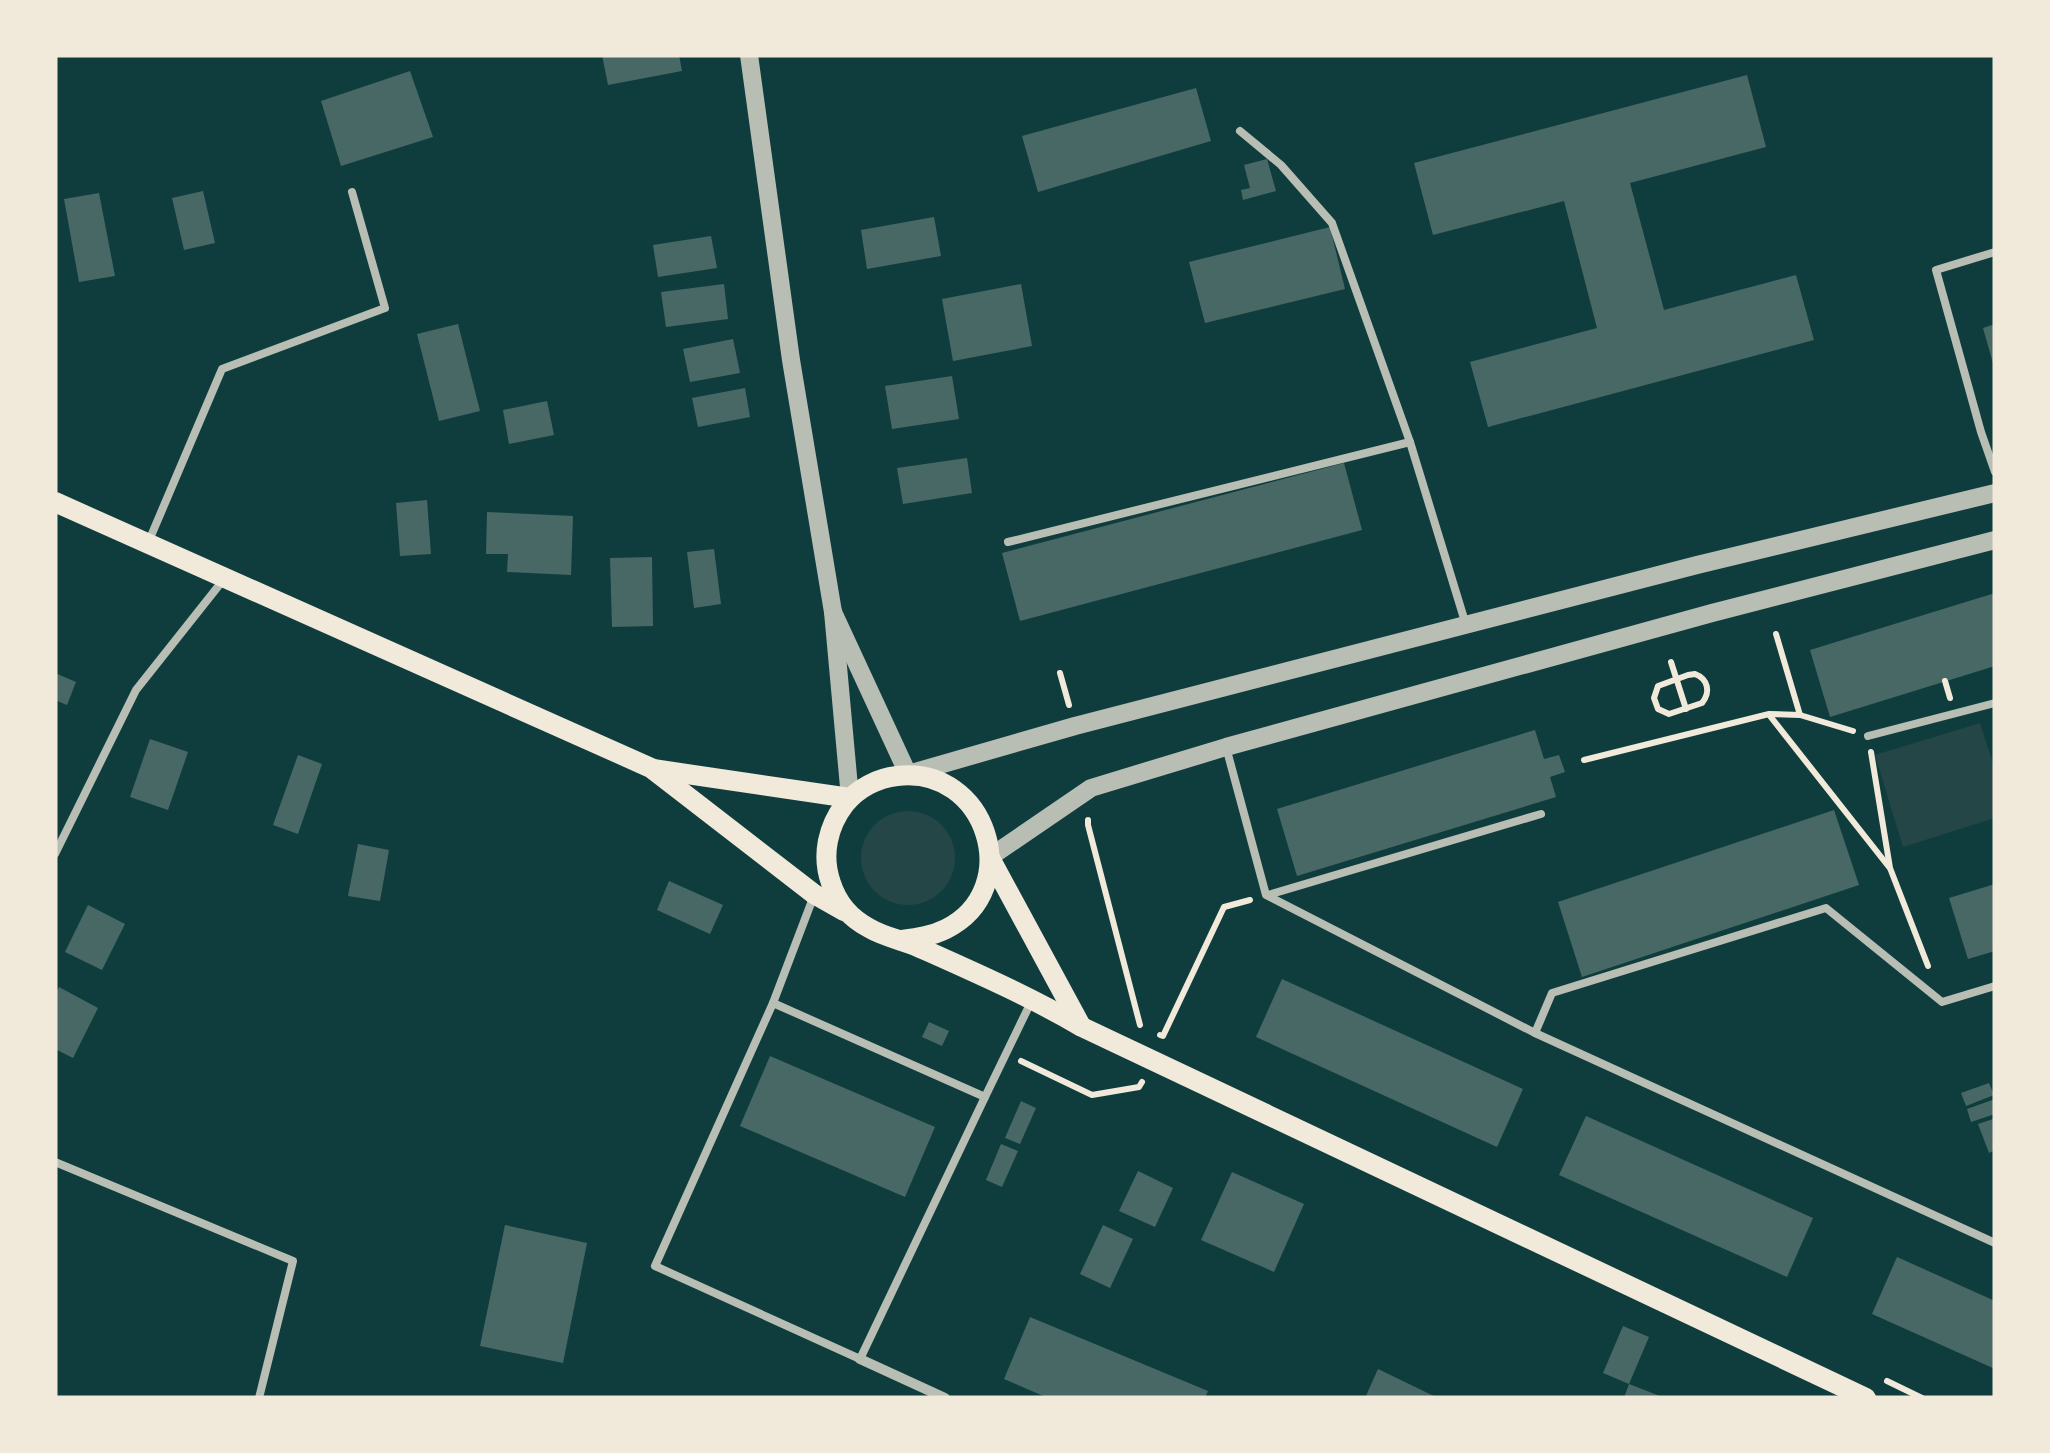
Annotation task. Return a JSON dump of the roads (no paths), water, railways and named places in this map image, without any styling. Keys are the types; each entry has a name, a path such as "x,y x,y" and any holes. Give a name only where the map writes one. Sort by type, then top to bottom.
{"main road":[{"path":"55,502 651,768 814,894 850,914"},
{"path":"651,768 850,798"},
{"path":"902,940 929,936 966,915 979,898 990,857 979,816 966,798 930,777 908,774 867,785 850,798 828,835 828,878 836,898 867,928 1033,998 1082,1027 1866,1398"},
{"path":"990,857 1082,1027"}],"street":[{"path":"749,55 791,360 834,612 850,798"},
{"path":"834,612 908,774 1075,726 1697,565 1995,493"},
{"path":"990,857 1091,788 1693,618 1995,540"},
{"path":"860,1359 938,1396"}],"lane":[{"path":"1240,131 1281,165 1332,223 1410,442 1466,625"},
{"path":"148,544 222,369 384,308 352,192"},
{"path":"1995,252 1936,270 1995,472"},
{"path":"1008,542 1410,442"},
{"path":"55,854 136,690 225,578"},
{"path":"1868,736 1995,703"},
{"path":"1226,747 1266,895 1535,1032 1995,1243"},
{"path":"1266,895 1542,814"},
{"path":"814,894 773,1003 654,1266 860,1359 1033,998"},
{"path":"1535,1032 1552,992 1826,908 1942,1002 1995,986"},
{"path":"773,1003 985,1097"},
{"path":"55,1162 293,1261 259,1398"}]}
